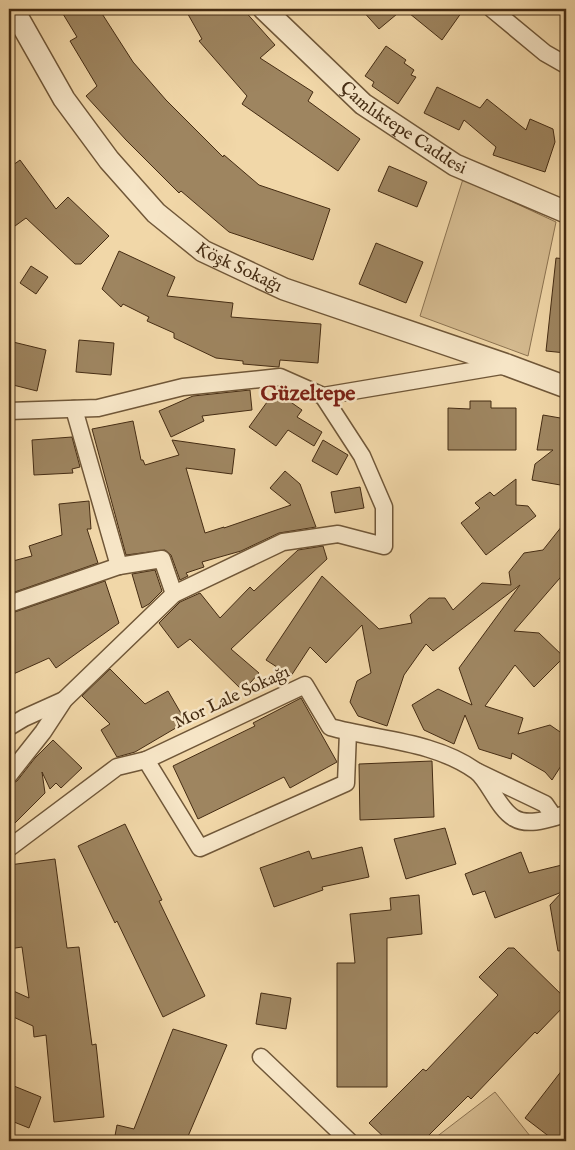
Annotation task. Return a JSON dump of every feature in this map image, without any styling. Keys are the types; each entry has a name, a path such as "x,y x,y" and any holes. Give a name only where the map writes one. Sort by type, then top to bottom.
{"street":[{"name":"Köşk Sokağı","path":"13,9 64,99 109,160 156,213 203,251 284,288 566,387"},
{"name":"Çamlıktepe Caddesi","path":"264,9 363,104 455,165 566,212"},
{"path":"492,9 545,53 566,65"},
{"path":"323,396 507,365"},
{"path":"9,411 98,408 183,387 280,377 323,396 362,456 384,507 384,546 338,534 283,542 174,594 64,700 43,732 9,775"},
{"path":"74,409 119,566"},
{"path":"9,604 119,566 162,559 174,594"},
{"name":"Mor Lale Sokağı","path":"9,848 117,767 146,760 305,685 330,727 417,746 447,755 478,772 496,800 514,818 535,822 560,816"},
{"path":"9,727 64,700"},
{"path":"146,760 200,848 346,783 348,732"},
{"path":"478,772 545,804 560,816"},
{"path":"260,1058 349,1141"}],"shaded area":[{"path":"463,179 556,222 528,356 420,316"},
{"path":"495,1092 534,1141 431,1141"}],"building":[{"path":"60,9 99,9 133,62 166,100 223,157 224,155 259,185 330,209 313,260 229,232 181,191 179,193 126,140 86,96 97,86 70,41 77,37"},
{"path":"185,9 243,9 275,45 260,58 313,92 308,101 360,139 338,171 242,104 247,96 199,41 202,39"},
{"path":"361,9 403,9 379,29"},
{"path":"404,9 464,9 442,40"},
{"path":"386,46 406,60 404,63 414,70 411,75 416,77 398,104 372,86 374,82 365,76"},
{"path":"437,87 480,108 487,99 526,130 530,119 553,129 555,142 545,172 493,155 496,147 464,120 459,130 424,113"},
{"path":"20,160 56,209 68,197 109,236 81,264 75,264 26,218 15,226 9,218 9,168"},
{"path":"389,166 427,182 417,207 378,191"},
{"path":"376,243 423,262 406,303 359,284"},
{"path":"119,251 175,277 167,296 233,303 231,317 321,324 318,363 280,360 279,367 243,364 243,361 216,358 174,338 174,333 147,321 149,317 123,304 121,307 102,289"},
{"path":"556,258 566,259 566,353 546,351"},
{"path":"31,266 48,277 36,294 20,283"},
{"path":"79,340 114,343 111,375 76,372"},
{"path":"9,341 46,350 37,391 9,384"},
{"path":"250,390 252,410 202,416 204,421 171,437 159,411 193,396"},
{"path":"275,391 302,410 297,417 322,432 314,446 288,430 276,446 249,427"},
{"path":"470,401 491,401 491,408 516,408 516,450 448,450 448,408 470,409"},
{"path":"543,415 566,419 566,486 532,480 535,464 553,450 537,450"},
{"path":"133,421 141,460 143,460 145,465 179,455 172,440 235,449 232,474 186,468 205,533 291,505 270,488 285,471 300,484 316,527 279,533 241,551 202,562 204,567 186,573 188,576 180,580 171,555 165,550 126,555 92,429"},
{"path":"72,437 80,467 72,469 73,473 34,475 32,440"},
{"path":"323,440 348,455 337,475 312,461"},
{"path":"516,479 516,505 528,506 536,516 486,555 461,523 480,508 475,503 490,492 494,496"},
{"path":"360,487 364,508 335,513 331,492"},
{"path":"89,501 91,529 87,529 98,563 9,594 9,562 32,556 29,546 62,535 59,504"},
{"path":"566,521 566,571 514,631 539,633 564,657 534,687 515,665 485,706 523,718 518,734 550,725 566,736 566,758 552,780 545,772 512,753 511,759 479,749 465,715 454,744 424,730 412,705 438,689 472,705 459,668 520,585 433,651 426,644 404,675 387,726 358,716 350,702 357,681 371,673 362,625 326,663 310,647 291,676 266,660 322,576 379,629 412,623 410,615 429,598 445,598 453,610 482,583 511,585 509,572 524,553 543,550"},
{"path":"323,546 327,559 231,649 259,673 243,691 190,639 178,648 159,623 180,602 200,593 220,618 250,587 254,591 298,550"},
{"path":"155,570 162,591 142,608 132,574"},
{"path":"105,581 119,623 56,668 49,658 9,676 9,614"},
{"path":"110,669 145,704 168,691 186,722 135,752 117,757 101,730 110,724 82,696"},
{"path":"301,698 337,762 290,788 284,777 198,819 173,766 255,726 253,723"},
{"path":"53,740 82,768 61,788 56,783 50,789 42,772 45,793 9,829 9,785 17,781 35,758"},
{"path":"432,761 434,817 360,820 359,764"},
{"path":"125,824 162,900 159,901 205,996 163,1017 117,921 115,923 78,846"},
{"path":"445,828 456,864 406,879 394,839"},
{"path":"362,847 369,877 322,887 323,890 274,907 260,868 309,851 312,859"},
{"path":"521,852 529,873 566,864 566,950 558,951 550,905 562,892 495,918 485,891 473,895 465,874"},
{"path":"55,859 67,948 79,947 92,1045 96,1044 104,1117 54,1122 46,1035 34,1037 33,1026 9,1015 9,989 29,998 22,947 9,949 9,865"},
{"path":"419,895 422,934 387,938 387,1087 337,1087 337,963 355,963 350,914 391,910 390,898"},
{"path":"508,948 514,948 566,999 566,1004 537,1034 535,1032 471,1099 468,1096 423,1141 388,1141 369,1123 423,1069 426,1071 498,995 479,977"},
{"path":"261,993 291,998 286,1029 256,1024"},
{"path":"173,1029 227,1045 186,1141 114,1141 117,1125 134,1129"},
{"path":"566,1065 566,1141 555,1141 525,1118"},
{"path":"9,1084 41,1097 29,1128 9,1120"}],"district":[{"name":"Güzeltepe","path":"308,394"}]}
